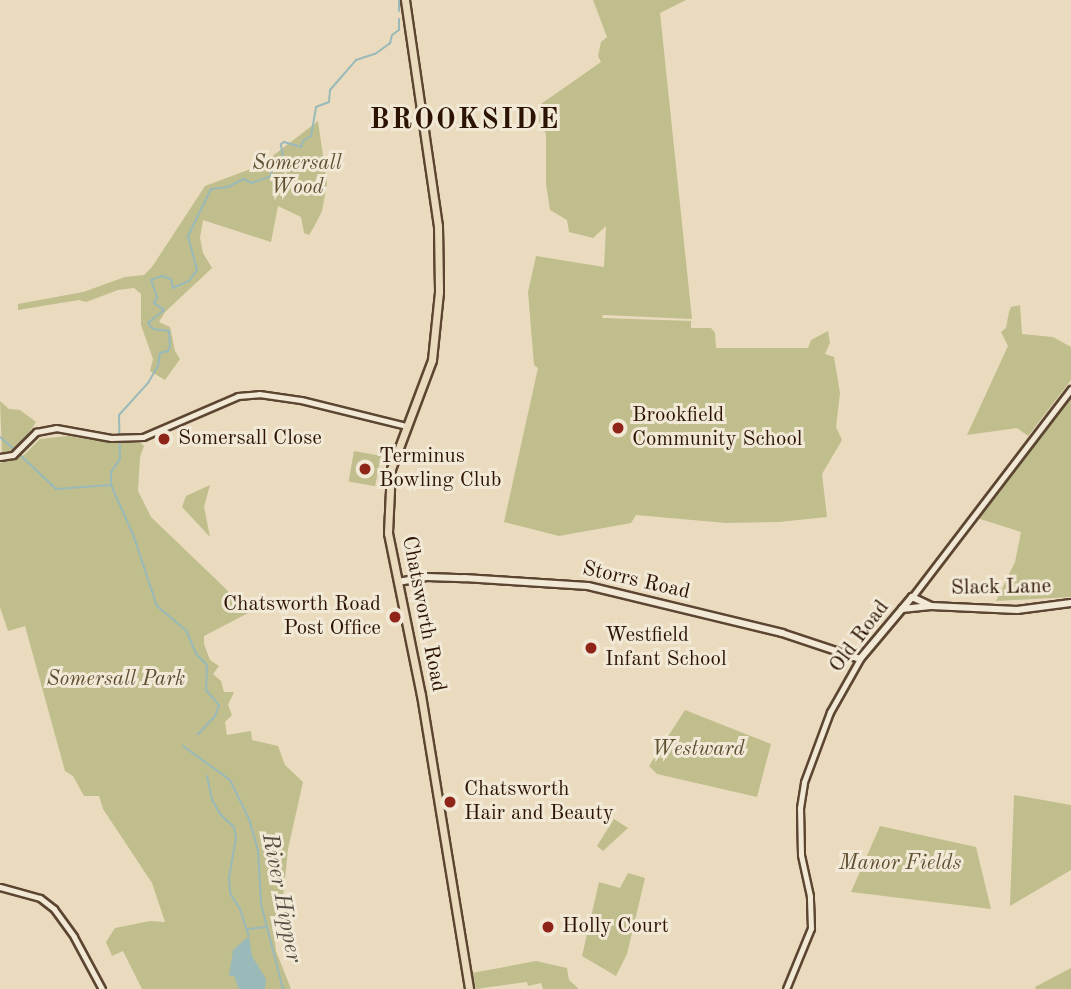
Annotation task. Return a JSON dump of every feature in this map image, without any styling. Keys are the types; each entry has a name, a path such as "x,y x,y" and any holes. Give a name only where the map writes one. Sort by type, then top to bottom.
{"highway":[{"name":"Chatsworth Road","path":"405,0 438,226 440,264 432,360 391,469 390,550 421,695 469,989"}],"main road":[{"name":"Storrs Road","path":"398,582 427,578 464,578 589,586 782,633 860,659"},
{"name":"Slack Lane","path":"912,597 931,606"},
{"name":"Old Road","path":"860,659 912,597"},
{"name":"Slack Lane","path":"902,609 931,606 1017,610 1071,603"}],"street":[{"name":"Old Road","path":"912,597 1071,389"},
{"path":"0,457 13,455 23,448 36,432 56,428 111,438 149,436 238,396 259,394 301,400 406,426"},
{"name":"Old Road","path":"786,989 811,928 810,896 802,855 800,808 804,782 830,712 860,659"},
{"path":"0,887 40,898 54,909 74,937 102,989"}],"green space":[{"path":"593,0 686,0 660,13 692,319 603,315 602,318 691,321 691,328 711,328 715,333 716,348 808,348 811,340 828,331 830,343 825,354 834,357 840,393 836,427 842,440 822,474 827,517 779,522 726,523 636,515 631,523 559,536 504,522 538,368 534,365 528,292 536,256 604,267 606,226 593,238 569,232 567,220 550,210 546,184 546,134 539,121 541,104 601,62 598,56 601,42 607,37"},
{"name":"Somersall Wood","path":"318,121 327,184 322,211 314,227 309,235 304,233 301,217 278,206 271,242 203,220 200,238 203,253 212,268 165,312 159,322 170,327 175,351 180,359 165,380 150,371 153,359 141,325 141,294 134,288 118,290 86,302 79,300 18,310 18,304 83,292 125,277 144,275 205,186 261,165"},
{"path":"1020,305 1022,334 1053,337 1071,347 1071,380 1028,436 1017,428 967,435 1008,346 1001,332 1006,328 1011,307"},
{"path":"1071,394 1071,597 996,601 1015,562 1021,532 977,518"},
{"path":"0,401 9,409 20,410 36,422 20,447 2,454"},
{"name":"Somersall Park","path":"68,436 112,443 141,443 144,446 140,457 138,491 151,517 226,589 240,607 249,603 252,611 204,636 204,644 210,660 219,666 213,674 221,681 224,692 234,692 228,705 232,715 225,722 227,735 251,731 252,740 278,746 285,765 303,782 288,849 282,907 274,934 276,951 291,989 142,989 123,951 112,956 106,942 115,928 150,921 165,922 152,883 103,809 99,796 84,796 73,776 65,771 25,626 8,631 0,607 0,463 24,455 40,439"},
{"name":"Terminus Bowling Club","path":"354,451 381,456 375,486 349,482"},
{"path":"210,485 204,507 210,537 182,507 186,496"},
{"name":"Westward","path":"685,710 771,744 757,797 657,774 649,766"},
{"name":"Manor Fields","path":"1014,795 1071,805 1071,870 1010,906"},
{"path":"614,819 628,828 603,851 597,846"},
{"name":"Manor Fields","path":"880,826 976,847 991,909 851,892"},
{"path":"628,873 645,878 627,954 616,976 582,956 599,882 620,888"},
{"path":"536,961 567,968 569,980 579,989 543,989 541,983 528,986 527,982 476,989 472,973"},
{"path":"1071,968 1071,989 1036,989 1035,987"}],"water":[{"path":"249,936 252,956 266,979 265,989 239,989 234,976 229,976 233,950"}],"waterway":[{"path":"399,0 399,11"},
{"path":"111,483 111,472 120,459 119,415 148,383 158,366 160,353 168,351 170,346 169,331 153,329 148,323 164,310 154,303 157,297 151,280 162,276 171,279 173,288 189,281 197,270 188,236 211,189 228,187 243,179 252,183 271,176 272,169 284,164 281,144 284,142 301,147 303,141 311,136 316,107 329,102 330,90 356,60 375,54 390,43 392,35 399,30 399,19"},
{"name":"River Hipper","path":"0,437 15,450"},
{"name":"River Hipper","path":"19,454 56,489 111,485 134,537 157,606 186,630 196,654 207,665 206,690 219,705 215,716 198,734"},
{"name":"River Hipper","path":"183,746 230,780 249,819 258,850 261,904 283,989"},
{"path":"207,776 212,800 220,814 234,827 236,838 229,877 230,893 240,909 249,936"},
{"path":"248,929 267,927"}],"place":[{"name":"Brookfield Community School","path":"618,428"},
{"name":"Somersall Close","path":"164,439"},
{"name":"Terminus Bowling Club","path":"365,469"},
{"name":"Chatsworth Road Post Office","path":"395,617"},
{"name":"Westfield Infant School","path":"591,648"},
{"name":"Chatsworth Hair and Beauty","path":"450,802"},
{"name":"Holly Court","path":"548,927"}],"district":[{"name":"BROOKSIDE","path":"465,121"}]}
